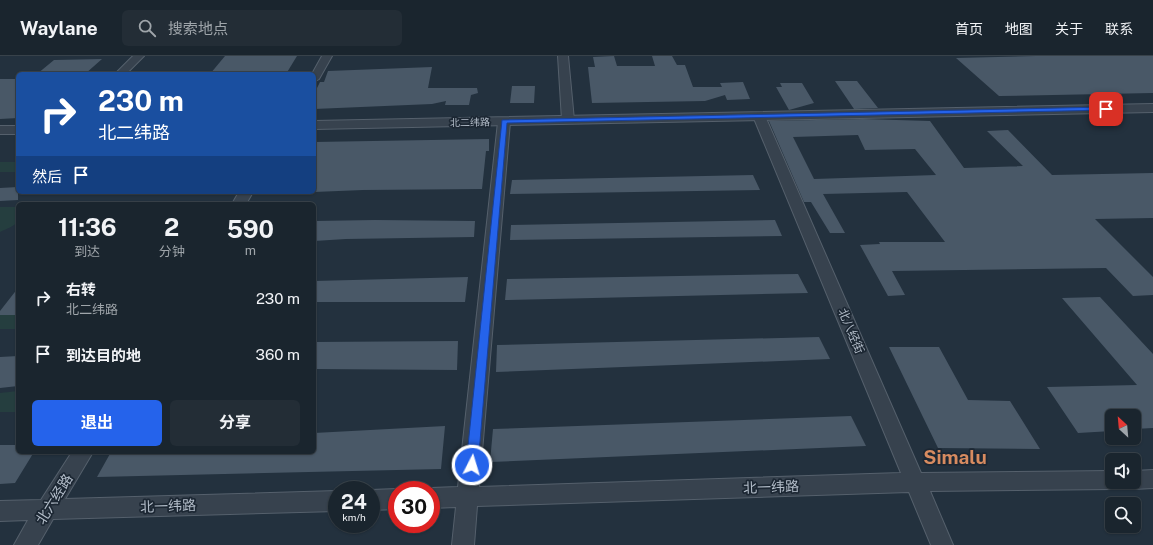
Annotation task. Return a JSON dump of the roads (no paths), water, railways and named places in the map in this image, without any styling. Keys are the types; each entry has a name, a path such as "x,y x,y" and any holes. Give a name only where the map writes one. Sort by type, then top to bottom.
{"street":[{"path":"122,72 140,56"},
{"path":"316,75 327,56"},
{"path":"564,56 568,120"},
{"name":"北二纬路","path":"316,125 1153,108"},
{"name":"北八经街","path":"759,116 942,545"},
{"path":"463,545 469,496 504,122"},
{"path":"0,130 16,130"},
{"name":"北六经路","path":"25,545 82,454"},
{"path":"1141,480 1153,479"},
{"name":"北一纬路","path":"440,498 915,482 1105,480"},
{"name":"北一纬路","path":"0,511 328,501"}],"district":[{"name":"Simalu","path":"955,457"}]}
